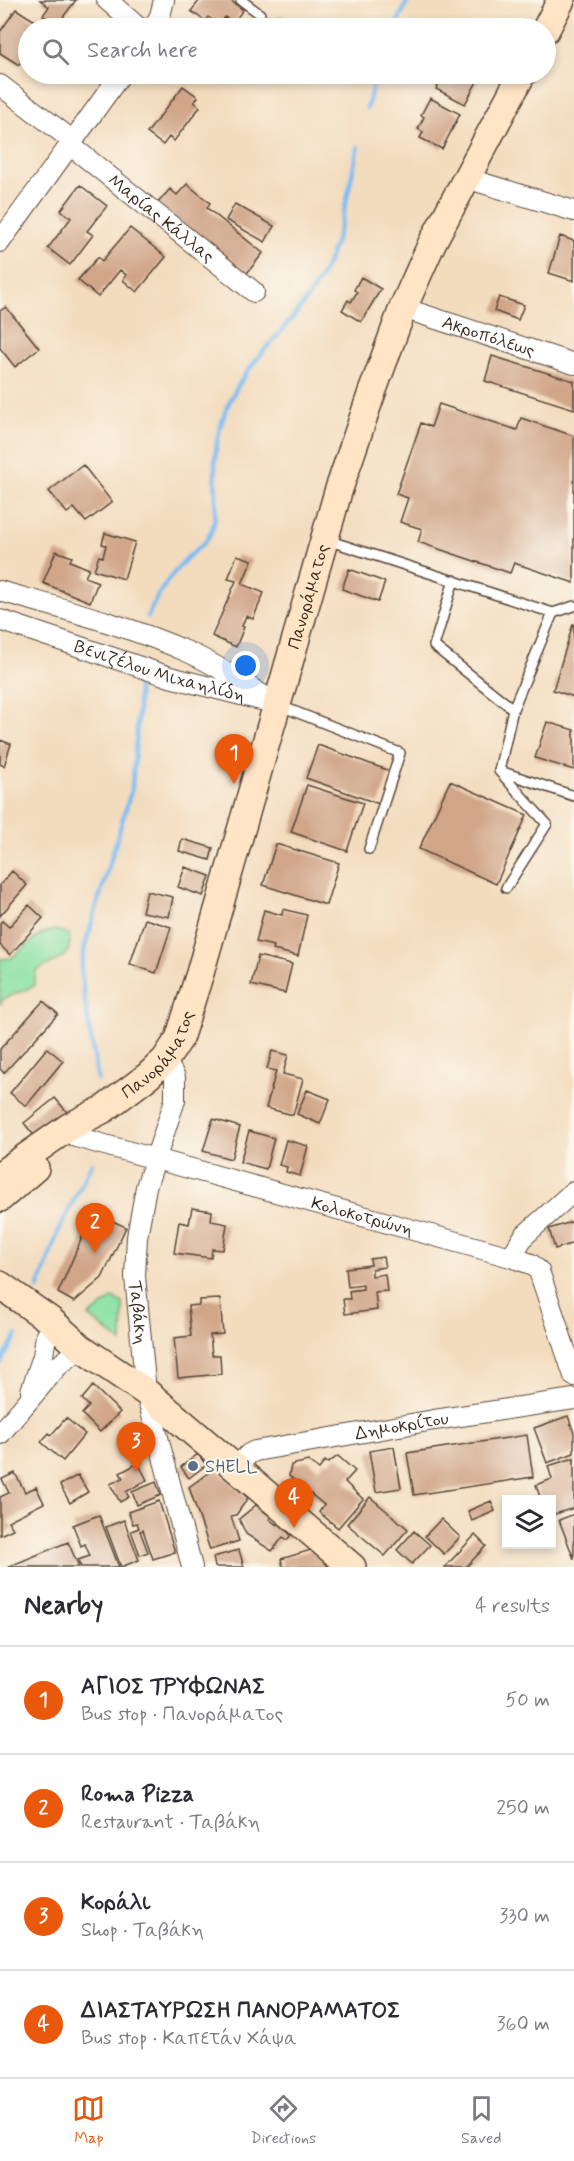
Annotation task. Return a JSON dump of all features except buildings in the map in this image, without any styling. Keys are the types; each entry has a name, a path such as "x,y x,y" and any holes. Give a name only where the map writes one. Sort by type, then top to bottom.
{"main road":[{"path":"551,18 561,0"},
{"name":"Πανοράματος","path":"0,1175 69,1127 104,1109 148,1076 165,1060 179,1039 355,439 403,308 432,243 517,84"},
{"name":"Πανοράματος","path":"0,1198 92,1124 104,1109"},
{"path":"21,1311 51,1321 81,1348 146,1392 352,1567"}],"street":[{"path":"106,0 127,18"},
{"path":"159,18 164,0"},
{"path":"0,242 114,84"},
{"name":"Μαρίας Κάλλας","path":"0,85 254,292"},
{"path":"466,178 574,211"},
{"name":"Ακροπόλεως","path":"403,308 574,364"},
{"name":"Βενιζέλου Μιχαηλίδη","path":"0,591 113,625 172,646 206,661 276,704"},
{"name":"Βενιζέλου Μιχαηλίδη","path":"0,620 170,677 276,704"},
{"name":"Ταβάκη","path":"165,1060 175,1077 176,1094 146,1187 136,1251 138,1319 146,1392 185,1565"},
{"name":"Κολοκοτρώνη","path":"76,1137 531,1264 539,1271 574,1376"},
{"path":"511,1257 524,1236 574,1191"},
{"path":"21,1311 41,1363 28,1399"},
{"path":"0,1434 28,1399 67,1357 81,1348"},
{"name":"Δημοκρίτου","path":"236,1467 255,1451 434,1419 574,1399"}],"lane":[{"path":"241,0 260,14"},
{"path":"325,540 553,613 574,606"},
{"path":"453,580 434,646 513,709"},
{"path":"499,771 513,709 553,613"},
{"path":"276,704 400,753 369,849"},
{"path":"499,771 574,796"},
{"path":"499,771 548,824 506,888"}],"green space":[{"path":"55,930 69,934 70,943 66,954 36,971 34,986 3,999 0,1005 0,959 11,958 41,934"},
{"path":"113,1298 123,1303 122,1343 89,1316"}],"waterway":[{"path":"400,18 408,0"},
{"path":"367,108 373,84"},
{"path":"148,617 168,580 179,566 206,541 212,530 216,511 215,456 222,421 240,382 291,320 324,271 342,219 358,147"},
{"path":"98,1080 81,969 85,946 132,788 138,685"},
{"path":"38,1289 59,1230 92,1163"},
{"path":"0,1364 17,1335"}],"place":[{"name":"ΑΓΙΟΣ ΤΡΥΦΩΝΑΣ","path":"234,784"},
{"name":"Roma Pizza","path":"95,1253"},
{"name":"SHELL","path":"193,1466"},
{"name":"Κοράλι","path":"136,1472"},
{"name":"ΔΙΑΣΤΑΥΡΩΣΗ ΠΑΝΟΡΑΜΑΤΟΣ","path":"294,1528"}]}
